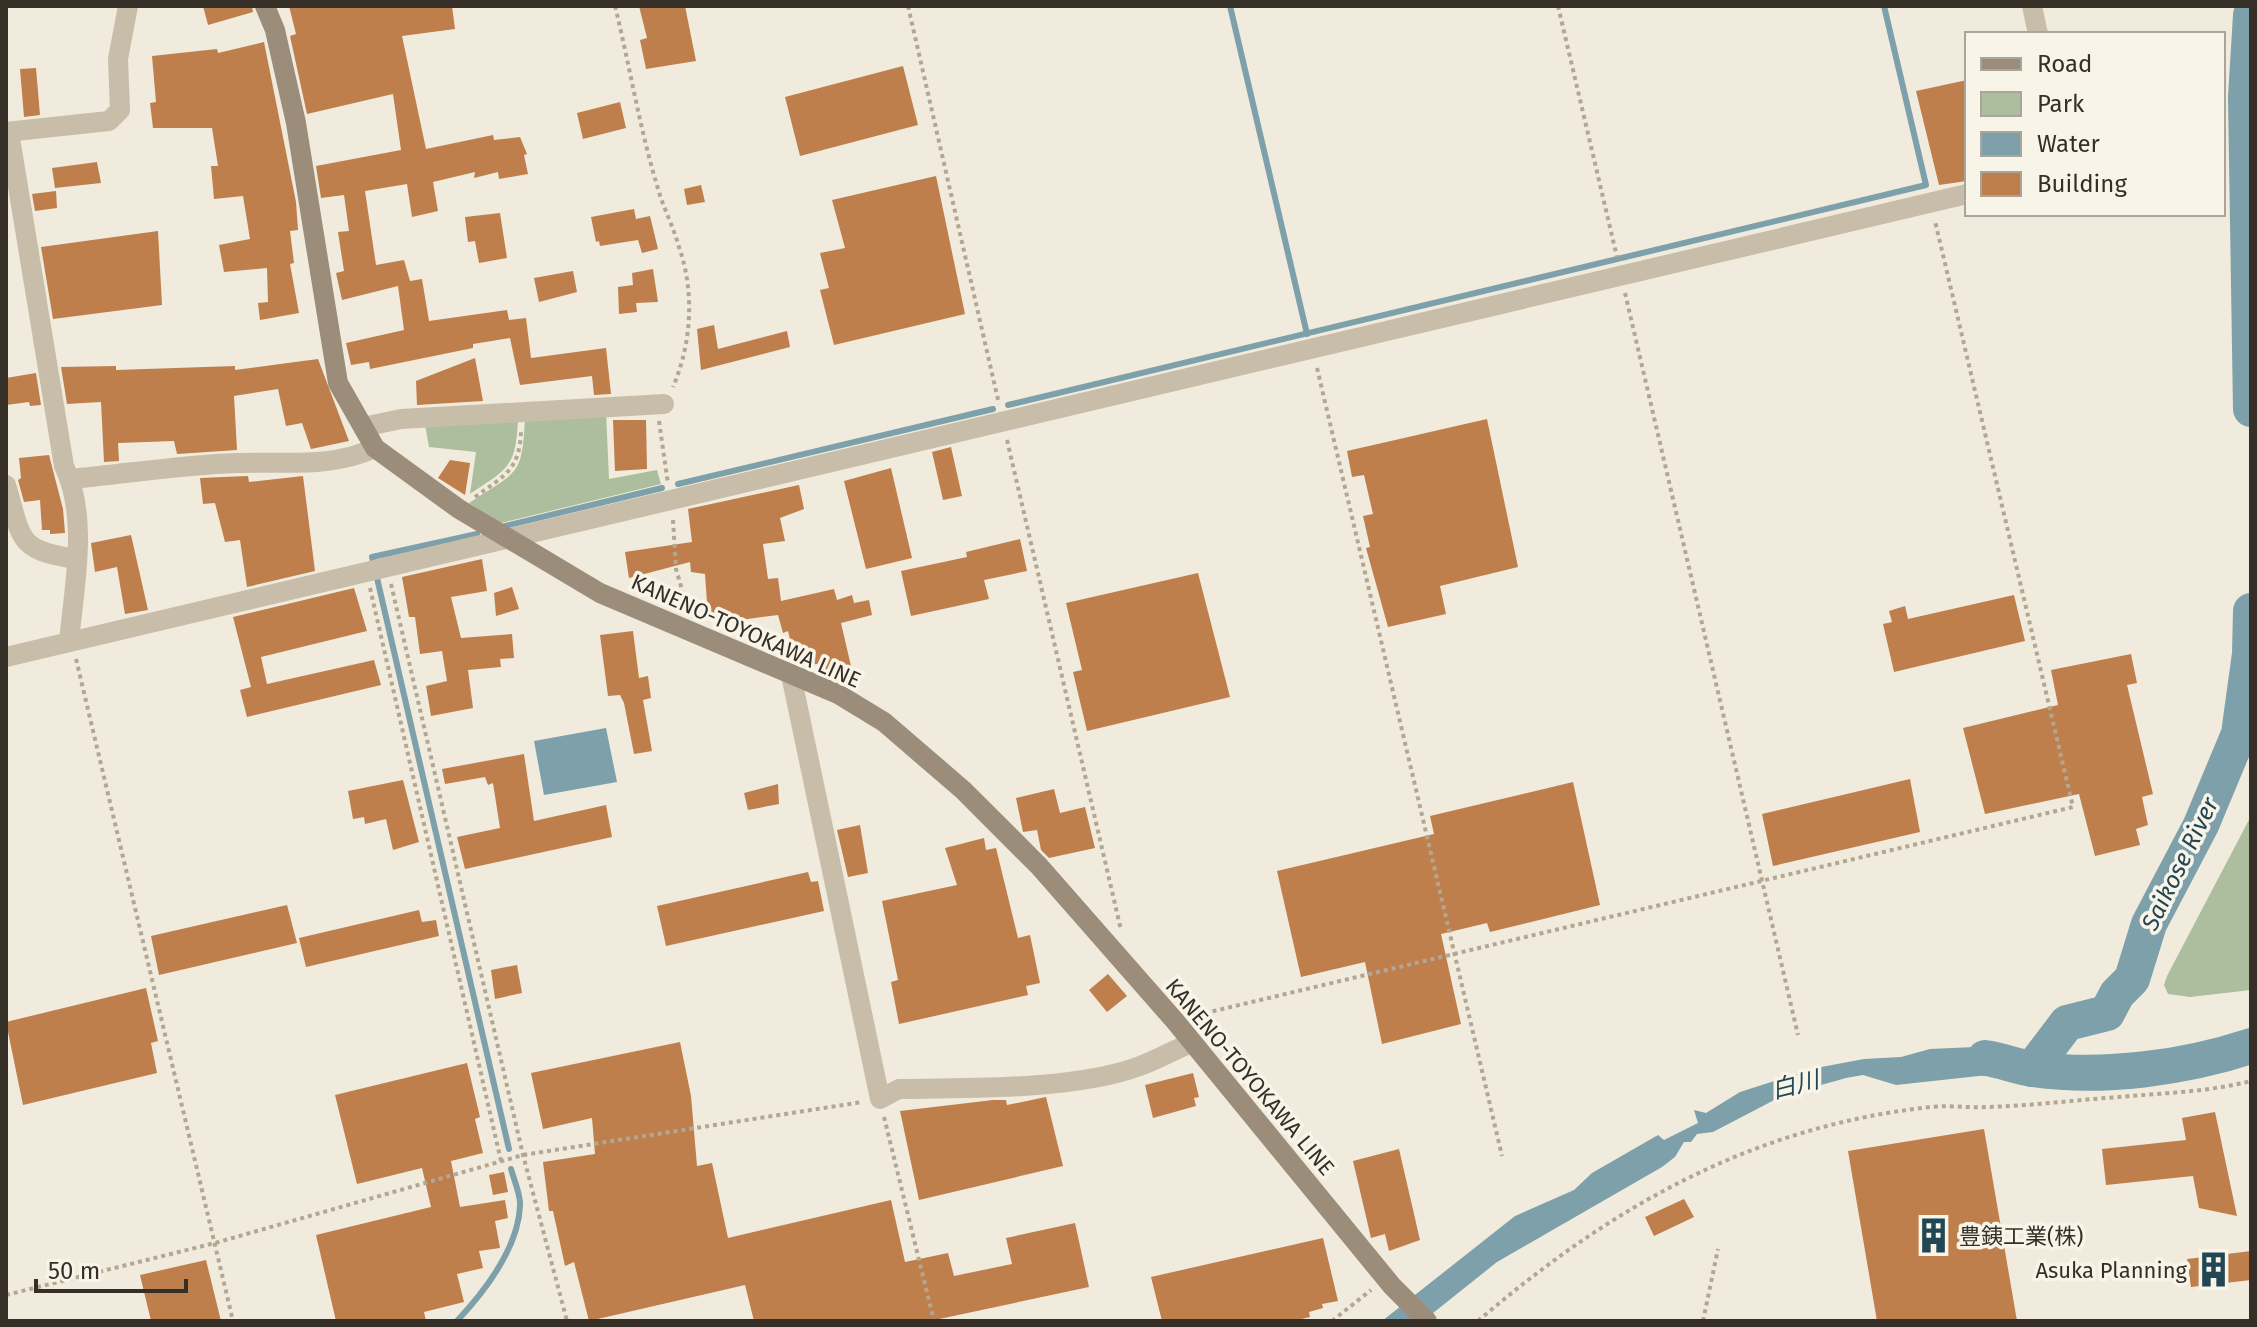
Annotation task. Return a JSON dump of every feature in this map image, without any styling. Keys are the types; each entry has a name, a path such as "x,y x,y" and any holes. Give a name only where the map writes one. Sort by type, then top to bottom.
{"main road":[{"name":"KANENO-TOYOKAWA LINE","path":"265,6 275,30 296,123 338,383 375,448 459,509 600,593 838,694 884,722 963,790 1039,866 1175,1021 1389,1282"},
{"path":"1389,1282 1427,1321"}],"street":[{"path":"69,642 78,543 70,479 64,466 44,364 7,132 109,121 120,110 118,59 128,6"},
{"path":"2032,6 2038,32"},
{"path":"6,657 1965,194"},
{"path":"363,427 401,419 664,404"},
{"path":"70,479 237,463 310,465 358,456 375,448"},
{"path":"6,485 26,543 46,555 77,559"},
{"path":"791,675 880,1099 899,1089 1033,1084 1107,1074 1139,1067 1191,1043"}],"path":[{"path":"615,6 659,192 680,247 687,284 689,327 684,361 664,404"},
{"path":"908,6 1131,971"},
{"path":"1558,6 1798,1035"},
{"path":"1175,1021 2073,807 1930,203"},
{"path":"1312,347 1502,1156"},
{"path":"459,509 509,472 517,461 521,412"},
{"path":"386,565 523,1155 567,1321"},
{"path":"366,570 430,866 501,1161"},
{"path":"69,642 76,658 233,1321"},
{"path":"1478,1321 1534,1273 1633,1205 1733,1157 1777,1142 1823,1128 1924,1108 1985,1107 2201,1090 2251,1081"},
{"path":"6,1295 215,1243 523,1155 880,1099 934,1321"},
{"path":"1703,1321 1718,1249"},
{"path":"1332,1321 1389,1282"}],"green space":[{"path":"606,412 609,479 657,470 661,484 501,523 469,503 514,471 522,452 525,418"},
{"path":"518,418 515,447 508,465 470,494 476,452 429,447 425,424"},
{"path":"2251,816 2251,990 2190,997 2168,994 2164,985 2167,976"}],"water":[{"path":"606,728 617,782 544,795 534,741"},
{"path":"1997,1046 2025,1059 2038,1076 2006,1073 1896,1085 1863,1075 1782,1096 1713,1132 1697,1134 1691,1142 1684,1142 1675,1157 1662,1167 1497,1262 1423,1321 1382,1321 1515,1216 1574,1190 1592,1173 1658,1135 1664,1140 1698,1123 1694,1110 1706,1113 1740,1092 1816,1068 1864,1059 1901,1057 1930,1049"}],"building":[{"path":"203,6 252,6 253,12 208,25"},
{"path":"289,6 452,6 455,29 402,36 426,149 493,135 494,140 520,137 527,154 524,155 528,174 499,179 498,172 474,178 475,172 433,182 438,211 412,217 407,184 365,191 376,265 404,260 410,281 422,279 429,321 507,310 509,320 526,318 531,358 606,348 611,394 594,395 592,376 520,385 510,338 370,369 369,362 351,365 346,343 404,330 398,286 342,300 336,273 344,271 338,232 349,231 344,195 321,198 316,166 401,150 393,94 307,114 290,36 296,34"},
{"path":"639,6 685,6 696,61 646,69 640,40 647,38"},
{"path":"264,42 296,202 298,230 290,231 294,263 290,264 299,313 260,320 258,303 268,302 267,268 224,272 219,245 250,239 243,196 214,199 211,166 218,166 212,128 153,128 150,103 156,102 152,56 217,49 218,53"},
{"path":"903,66 918,125 800,156 785,97"},
{"path":"36,68 40,115 24,117 20,69"},
{"path":"1965,80 1965,181 1939,185 1916,91"},
{"path":"620,102 626,128 583,139 577,113"},
{"path":"97,162 101,183 55,188 52,168"},
{"path":"936,176 965,314 834,345 820,290 829,288 820,253 845,248 832,200"},
{"path":"701,185 705,202 687,205 684,189"},
{"path":"56,191 57,208 35,211 32,194"},
{"path":"634,209 636,219 650,216 658,249 642,253 638,240 600,246 599,241 596,242 591,217"},
{"path":"500,213 507,258 479,263 475,241 468,242 465,217"},
{"path":"158,231 162,305 53,319 41,247"},
{"path":"653,269 658,302 636,303 637,312 619,314 618,287 633,285 632,273"},
{"path":"573,271 577,292 539,302 534,278"},
{"path":"714,325 718,349 787,331 790,347 701,370 697,329"},
{"path":"475,358 483,401 417,405 416,381"},
{"path":"318,359 349,441 311,449 302,423 286,426 278,389 234,396 237,450 177,454 174,441 118,443 119,461 104,462 101,402 67,404 61,367 116,366 116,370 235,366 235,370"},
{"path":"36,373 41,405 30,406 29,402 6,405 6,378"},
{"path":"1487,419 1518,567 1440,586 1446,614 1388,627 1366,548 1370,547 1363,516 1373,514 1364,475 1352,477 1347,451"},
{"path":"613,420 646,420 647,469 615,471"},
{"path":"951,447 962,496 943,500 932,452"},
{"path":"49,455 63,509 65,533 50,534 50,530 42,530 40,500 24,502 18,480 21,478 19,458"},
{"path":"450,460 470,463 465,495 438,478"},
{"path":"891,468 912,558 866,569 844,481"},
{"path":"248,476 249,482 303,476 315,571 247,587 240,540 225,542 215,503 203,504 200,478"},
{"path":"799,485 804,509 780,518 785,541 763,544 768,579 778,578 781,601 834,589 837,600 852,595 854,603 869,600 872,615 841,623 851,666 821,673 817,664 805,665 795,661 788,631 783,633 778,615 740,620 739,615 708,617 705,574 691,572 690,562 629,578 625,552 692,542 688,509"},
{"path":"131,535 148,610 125,614 117,567 95,572 91,543"},
{"path":"1020,539 1027,571 984,580 989,599 911,616 901,571 967,557 966,552"},
{"path":"482,559 487,591 451,597 461,638 512,634 514,658 500,659 501,667 468,670 473,708 431,716 426,686 447,681 442,651 420,654 415,617 409,617 402,577"},
{"path":"1198,573 1230,697 1087,731 1073,672 1082,670 1066,603"},
{"path":"512,587 519,609 496,616 494,593"},
{"path":"354,588 367,631 261,657 267,684 374,660 381,685 247,717 240,690 251,687 233,617"},
{"path":"2014,595 2025,641 1894,672 1883,624 1892,622 1889,611 1905,606 1908,619"},
{"path":"633,631 639,678 648,676 651,698 643,700 652,751 634,754 624,703 620,695 608,696 600,635"},
{"path":"2131,654 2137,683 2127,685 2153,794 2142,797 2148,825 2136,829 2140,845 2095,856 2079,794 1985,814 1963,728 2058,705 2051,670"},
{"path":"524,754 534,821 606,805 612,837 465,869 457,837 500,828 493,783 488,785 485,777 445,784 442,769"},
{"path":"1910,779 1920,832 1773,866 1762,814"},
{"path":"403,780 419,842 393,850 386,819 365,824 364,817 353,819 348,791"},
{"path":"1573,782 1600,905 1490,932 1487,923 1441,934 1461,1024 1382,1044 1365,962 1301,977 1277,871 1434,834 1430,816"},
{"path":"778,784 779,804 748,810 744,793"},
{"path":"1054,789 1060,813 1085,807 1095,848 1049,858 1041,850 1037,830 1023,832 1016,798"},
{"path":"860,825 868,873 848,877 837,830"},
{"path":"984,838 986,850 996,848 1018,938 1030,935 1040,983 1026,986 1028,995 899,1024 891,982 898,980 882,901 957,885 945,848"},
{"path":"808,872 811,882 818,881 824,911 666,946 657,906"},
{"path":"287,905 297,943 159,975 151,936"},
{"path":"419,910 422,922 436,920 439,936 306,967 299,938"},
{"path":"517,965 522,993 495,999 491,970"},
{"path":"1108,974 1127,996 1107,1012 1089,990"},
{"path":"146,988 158,1041 151,1043 157,1073 23,1105 6,1022"},
{"path":"680,1042 691,1096 697,1166 712,1163 728,1238 891,1200 905,1262 948,1253 954,1276 1012,1264 1006,1238 1075,1223 1089,1287 930,1321 754,1321 745,1285 589,1321 574,1262 565,1266 553,1211 549,1211 543,1162 595,1154 592,1118 543,1129 531,1073"},
{"path":"467,1063 480,1117 475,1119 483,1153 451,1161 460,1207 505,1200 508,1218 495,1221 500,1248 479,1251 483,1268 457,1274 464,1302 424,1312 426,1321 336,1321 316,1235 431,1207 422,1168 357,1184 335,1095"},
{"path":"1193,1073 1199,1097 1194,1098 1196,1106 1153,1118 1145,1085"},
{"path":"1046,1097 1063,1166 919,1200 900,1111 993,1100 1006,1100 1007,1105"},
{"path":"2215,1112 2237,1216 2199,1208 2193,1176 2106,1185 2102,1149 2186,1140 2182,1118"},
{"name":"豊銕工業(株)","path":"1984,1129 2017,1321 1877,1321 1848,1151"},
{"path":"1399,1149 1420,1240 1389,1251 1385,1234 1371,1238 1353,1161"},
{"path":"504,1172 508,1192 493,1195 489,1175"},
{"path":"1684,1199 1694,1217 1654,1236 1645,1217"},
{"path":"1323,1238 1338,1301 1322,1304 1323,1308 1309,1312 1310,1317 1293,1321 1162,1321 1151,1277"},
{"name":"Asuka Planning","path":"2251,1251 2251,1280 2191,1287 2187,1259"},
{"path":"206,1260 221,1321 151,1321 140,1275"}],"waterway":[{"path":"1230,6 1307,334"},
{"path":"1008,405 1926,185 1884,6"},
{"name":"Saikose River","path":"2251,15 2246,97 2251,409"},
{"path":"678,484 993,409"},
{"path":"505,526 662,488"},
{"path":"373,561 372,557 477,534"},
{"path":"377,578 509,1149"},
{"name":"Saikose River","path":"2032,1069 2067,1023 2107,1013 2117,994 2132,979 2149,924 2201,825 2239,734 2250,654 2251,611"},
{"name":"白川","path":"1985,1058 2060,1072 2115,1072 2171,1066 2251,1046"},
{"path":"457,1321 489,1283 513,1238 520,1202 511,1169"}],"place":[{"name":"豊銕工業(株)","path":"1933,1236"},
{"name":"Asuka Planning","path":"2213,1270"}]}
